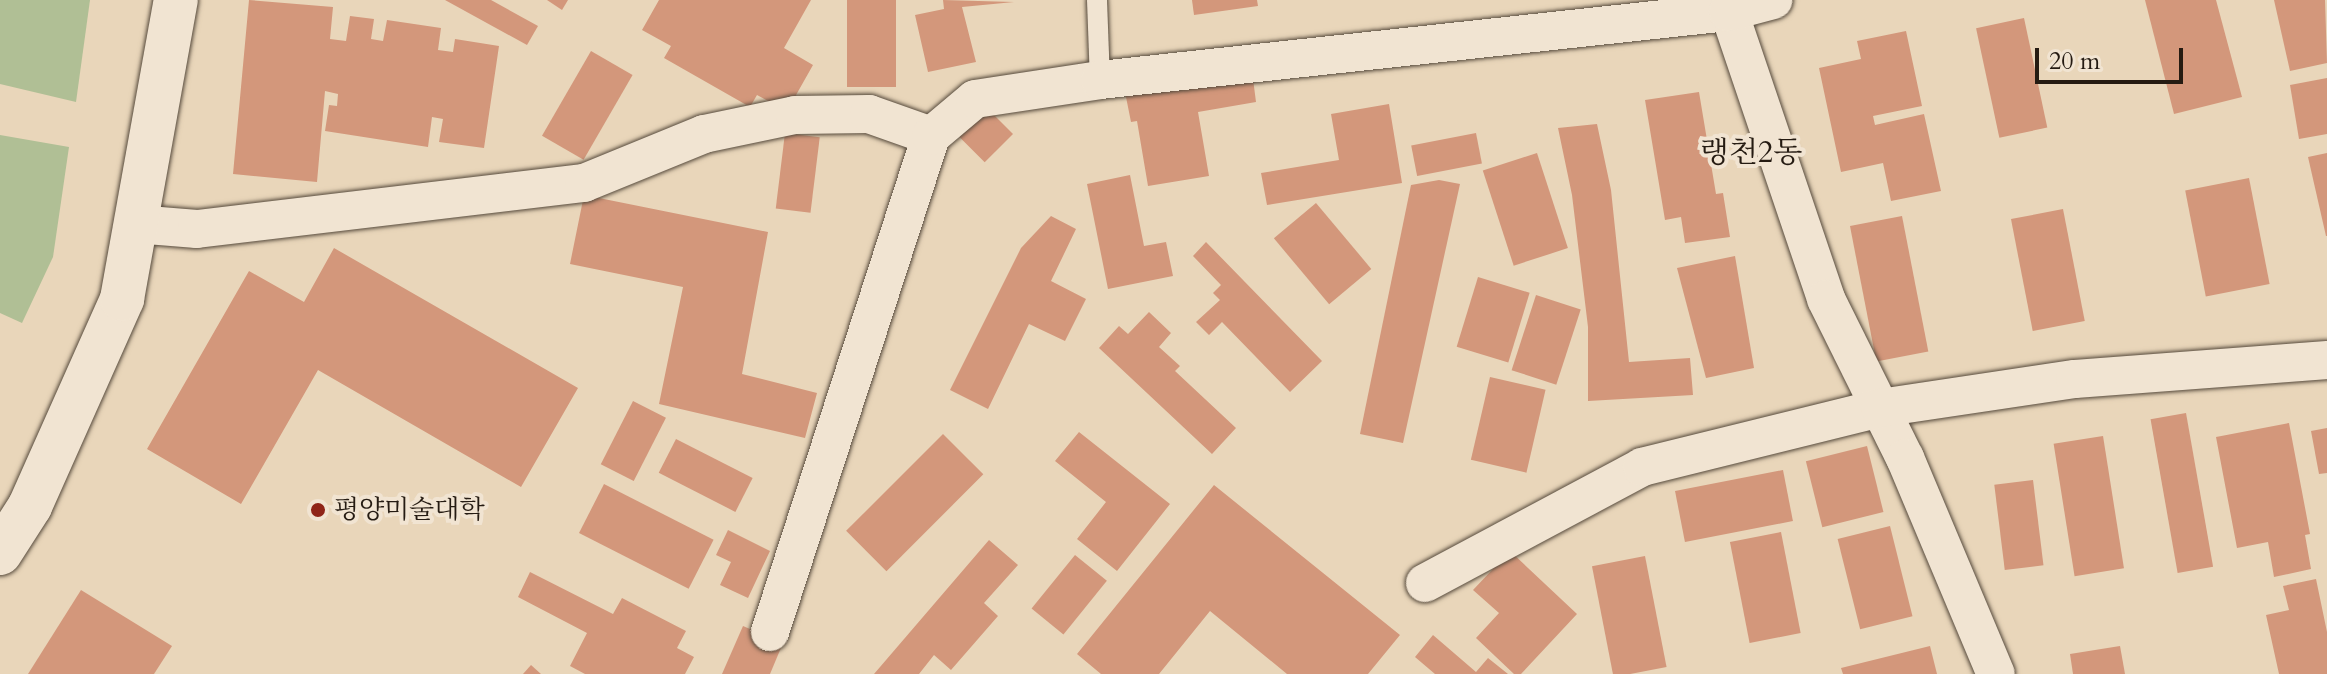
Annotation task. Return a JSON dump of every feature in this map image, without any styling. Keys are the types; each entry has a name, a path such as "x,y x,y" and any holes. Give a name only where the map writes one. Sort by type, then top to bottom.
{"street":[{"path":"0,553 30,506 122,299 176,0"},
{"path":"770,632 931,136 975,99 1100,80 1773,0"},
{"path":"1726,6 1826,299 1880,408 1996,674"},
{"path":"135,224 197,229 584,183 704,134 795,115 869,114 931,136"},
{"path":"1425,583 1642,467 1880,408 2075,379 2327,360"}],"lane":[{"path":"1097,0 1100,80"}],"green space":[{"path":"0,0 90,0 76,102 0,84"},
{"path":"0,135 69,147 53,257 22,323 0,313"}],"building":[{"path":"249,0 333,7 330,39 346,41 350,16 374,19 371,39 383,41 387,20 441,28 438,50 453,52 455,39 499,46 484,148 439,142 443,119 432,117 428,147 325,131 329,105 337,106 338,94 325,91 317,182 233,174"},
{"path":"445,0 491,0 538,26 527,45"},
{"path":"547,0 568,0 562,10"},
{"path":"659,0 811,0 784,48 813,65 787,111 757,95 750,107 664,58 671,46 642,30"},
{"path":"847,0 896,0 896,87 847,87"},
{"path":"943,0 1014,2 962,7 976,62 928,72 915,15 944,9"},
{"path":"1192,0 1257,0 1258,6 1194,15"},
{"path":"2145,0 2216,0 2242,97 2174,114"},
{"path":"2274,0 2325,0 2327,63 2290,71"},
{"path":"2024,18 2047,128 1999,138 1976,28"},
{"path":"1906,31 1922,106 1873,116 1875,125 1924,114 1941,191 1891,201 1883,163 1841,172 1819,68 1861,59 1857,41"},
{"path":"591,51 633,75 584,160 542,136"},
{"path":"1252,71 1256,102 1198,112 1209,176 1148,186 1137,121 1131,122 1125,92"},
{"path":"2327,78 2327,134 2299,139 2290,85"},
{"path":"1699,92 1716,194 1723,193 1730,237 1685,243 1681,217 1665,220 1645,100"},
{"path":"1389,104 1402,183 1267,205 1261,173 1339,160 1331,114"},
{"path":"984,105 1013,134 985,162 956,133"},
{"path":"1597,124 1611,190 1629,362 1690,358 1693,395 1588,401 1588,327 1572,195 1558,128"},
{"path":"785,133 820,137 810,213 776,208"},
{"path":"1476,133 1482,163 1417,176 1411,146"},
{"path":"1537,153 1568,248 1514,266 1483,171"},
{"path":"2327,153 2327,236 2326,236 2308,157"},
{"path":"1130,175 1144,246 1166,242 1173,276 1108,289 1087,184"},
{"path":"2249,178 2270,284 2206,296 2185,190"},
{"path":"1439,180 1460,184 1403,443 1360,434 1411,185"},
{"path":"584,195 768,232 742,374 817,393 805,438 659,404 683,287 570,264"},
{"path":"1316,203 1371,269 1329,304 1274,238"},
{"path":"2063,209 2085,321 2033,331 2011,219"},
{"path":"1051,216 1076,229 1051,281 1086,299 1065,341 1029,324 988,409 950,390 1021,248"},
{"path":"1902,216 1928,351 1876,362 1850,226"},
{"path":"1206,242 1322,361 1290,392 1222,322 1209,335 1196,322 1220,300 1213,293 1221,285 1193,256"},
{"path":"334,248 578,388 521,487 318,370 241,504 147,449 249,271 304,302"},
{"path":"1735,256 1754,368 1706,378 1677,268"},
{"path":"1478,277 1530,293 1508,363 1457,347"},
{"path":"1536,295 1581,310 1556,385 1512,370"},
{"path":"1149,312 1171,333 1159,347 1180,366 1175,371 1236,428 1212,454 1099,348 1119,326 1128,334"},
{"path":"1490,377 1546,390 1526,473 1471,460"},
{"path":"633,401 666,418 634,481 601,464"},
{"path":"2186,413 2213,567 2178,573 2151,419"},
{"path":"2289,423 2310,534 2305,535 2311,569 2274,577 2268,542 2237,548 2216,437"},
{"path":"2327,428 2327,473 2319,474 2311,431"},
{"path":"1079,432 1170,504 1117,571 1077,539 1106,502 1055,461"},
{"path":"943,434 983,474 886,571 846,531"},
{"path":"2103,436 2124,568 2075,576 2054,444"},
{"path":"676,439 753,478 735,512 659,473"},
{"path":"1867,446 1883,512 1822,527 1806,461"},
{"path":"1783,470 1793,521 1685,542 1675,491"},
{"path":"2033,480 2043,565 2005,570 1994,485"},
{"path":"604,484 714,540 689,589 579,533"},
{"path":"1214,485 1400,635 1368,674 1287,674 1210,611 1159,674 1101,674 1077,654"},
{"path":"1890,526 1912,616 1860,629 1838,539"},
{"path":"728,530 770,551 748,598 720,585 731,562 716,555"},
{"path":"1781,532 1801,633 1750,643 1730,542"},
{"path":"989,540 1018,565 984,603 998,616 951,670 934,655 919,674 874,674"},
{"path":"1510,551 1577,614 1521,674 1514,674 1476,638 1499,613 1473,590"},
{"path":"1075,555 1107,581 1063,634 1032,609"},
{"path":"1645,556 1667,667 1613,674 1592,566"},
{"path":"530,572 613,614 622,598 686,631 677,648 694,657 685,674 585,674 570,666 587,633 518,597"},
{"path":"2316,579 2327,632 2327,674 2279,674 2266,615 2289,610 2283,586"},
{"path":"81,590 172,646 154,674 28,674"},
{"path":"743,626 783,643 770,674 722,674"},
{"path":"1433,635 1476,672 1488,658 1508,674 1435,674 1415,657"},
{"path":"1930,646 1937,674 1843,674 1841,668"},
{"path":"2120,646 2125,674 2073,674 2070,654"},
{"path":"531,665 541,674 523,674"}],"place":[{"name":"평양미술대학","path":"318,510"}],"district":[{"name":"랭천2동","path":"1751,153"}]}
